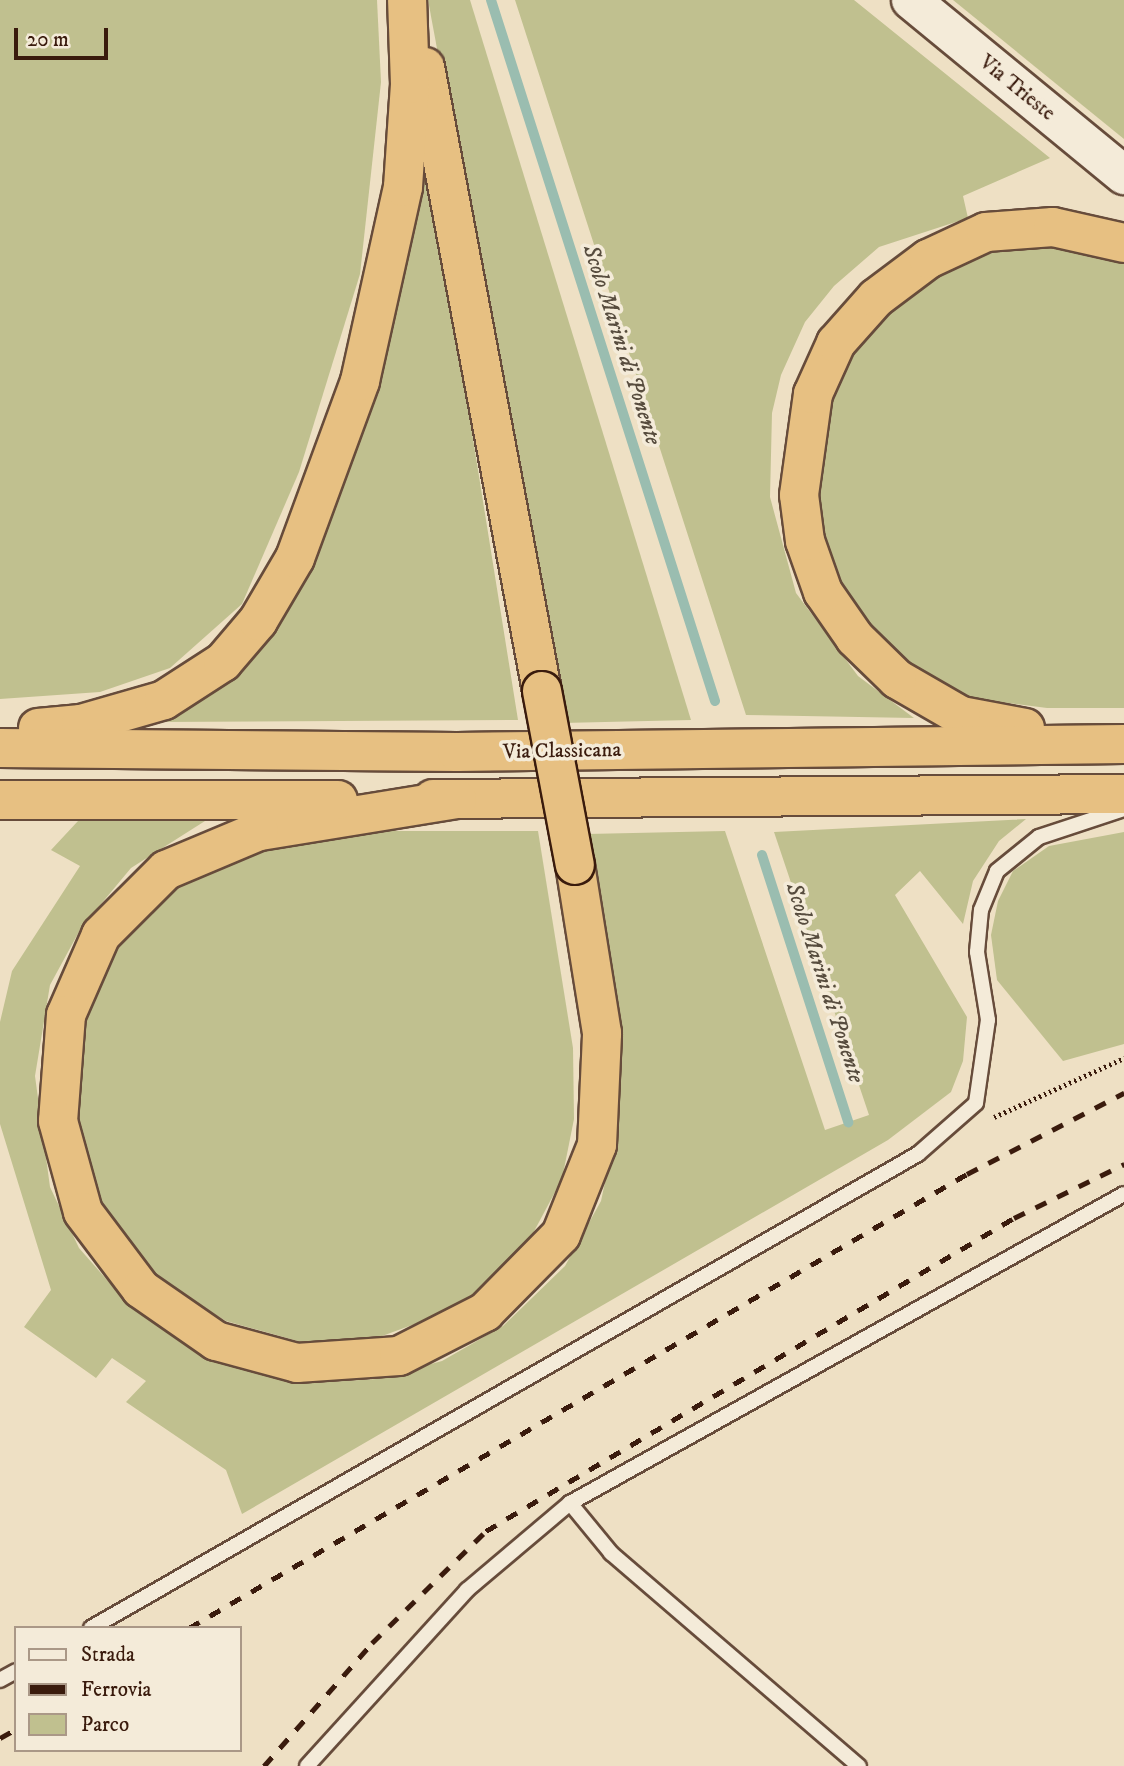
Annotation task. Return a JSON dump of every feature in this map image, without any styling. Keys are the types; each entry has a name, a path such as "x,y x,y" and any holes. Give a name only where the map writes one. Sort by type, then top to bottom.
{"highway":[{"path":"0,731 81,724 164,700 223,662 258,621 295,558 360,381 403,187 410,84 407,0"},
{"path":"413,0 575,865 602,1033 597,1145 561,1235 485,1312 399,1356 297,1363 216,1340 141,1289 83,1212 58,1121 66,1015 96,946 166,870 248,836 457,799"},
{"path":"1117,744 961,716 897,679 855,638 823,592 805,541 799,495 813,394 836,343 876,298 928,259 986,232 1053,228 1124,243"},
{"name":"Via Classicana","path":"0,748 457,752 1117,744"},
{"path":"0,800 1124,794"}],"main road":[{"name":"Via Trieste","path":"911,0 1124,175"}],"lane":[{"path":"95,1626 918,1154 976,1103 988,1020 977,952 981,910 997,871 1039,837 1124,809"},
{"path":"307,1766 467,1590 570,1503 1124,1194"},
{"path":"570,1503 611,1553 859,1766"}],"path":[{"path":"980,1124 1124,1058"}],"green space":[{"path":"0,0 377,0 381,82 360,274 299,472 242,604 170,668 100,692 0,699"},
{"path":"428,0 470,0 691,720 562,723"},
{"path":"515,0 854,0 1050,158 963,196 968,218 879,247 834,286 805,322 781,375 772,413 770,497 796,593 858,676 914,718 746,715"},
{"path":"953,0 1124,0 1124,139"},
{"path":"426,145 518,720 157,722 210,696 252,660 288,611 319,551 358,442"},
{"path":"1012,247 1080,248 1124,263 1124,708 1047,708 960,697 893,660 825,561 813,502 832,379 855,335 943,268"},
{"path":"1026,819 999,841 973,881 963,924 920,871 895,895 967,1017 963,1061 951,1092 888,1140 242,1514 226,1470 126,1402 146,1381 112,1358 96,1378 24,1327 51,1290 0,1124 0,1022 12,971 80,866 51,850 78,821 205,821 131,868 81,928 50,985 35,1076 50,1187 79,1248 114,1288 163,1327 204,1353 255,1373 312,1383 376,1379 442,1361 503,1326 565,1266 601,1201 616,1130 587,834 725,831 825,1130 869,1115 774,832"},
{"path":"357,831 538,831 573,1048 574,1119 562,1179 531,1237 495,1282 445,1313 382,1336 301,1342 226,1321 153,1276 106,1219 81,1167 67,1090 90,981 164,884 260,840"},
{"path":"1124,832 1124,1044 1063,1061 997,980 991,935 998,901 1013,871 1049,846"}],"waterway":[{"name":"Scolo Marini di Ponente","path":"491,0 715,701"},
{"name":"Scolo Marini di Ponente","path":"762,855 848,1122"}],"railway":[{"path":"192,1626 967,1174 1124,1093"},
{"path":"264,1766 372,1643 486,1531 1014,1218 1124,1164"},
{"path":"0,1738 14,1730"}]}
